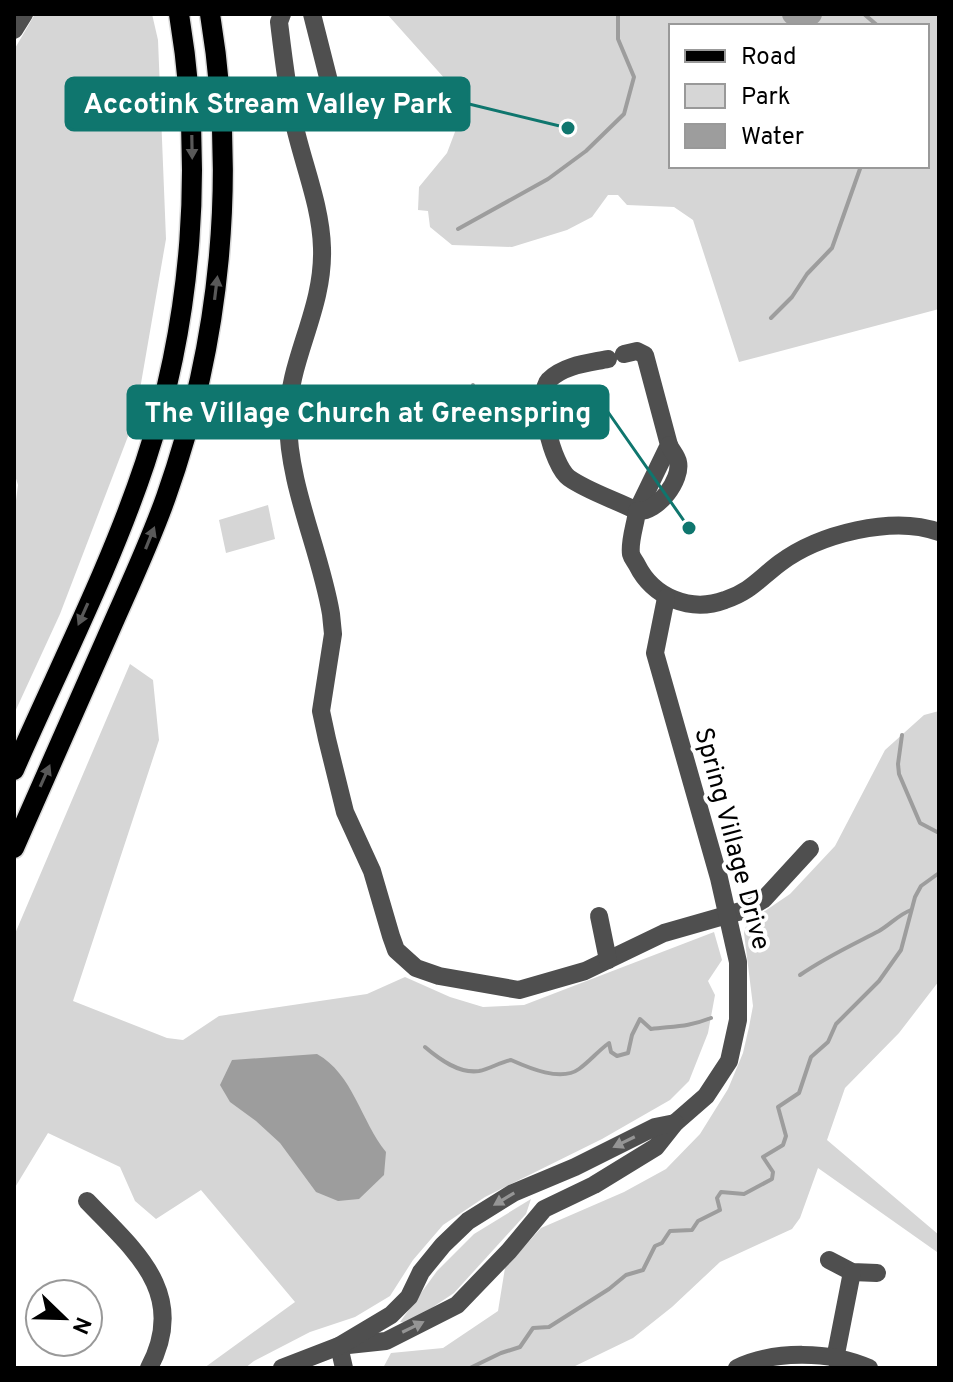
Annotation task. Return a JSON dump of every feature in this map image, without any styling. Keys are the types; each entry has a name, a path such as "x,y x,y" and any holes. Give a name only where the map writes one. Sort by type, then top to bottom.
{"main road":[{"path":"14,770 130,504 146,461 170,373 186,283 192,192 190,101 179,14"},
{"path":"14,848 149,540 180,452 199,385 215,294 224,179 222,109 210,14"}],"street":[{"path":"14,30 24,14"},
{"path":"282,14 279,22 290,105 322,244 321,282 314,316 296,364 288,420 296,477 331,614 333,634 321,711 345,812 372,871 396,950 416,968 439,976 519,990 585,971 664,933 727,916 764,899 810,849"},
{"path":"290,105 332,93 312,14"},
{"path":"637,351 645,355 669,445 678,461 678,470 658,506 646,512 637,511 569,478 559,468 542,392 548,381 561,370 637,351"},
{"path":"637,511 631,554 643,576 666,598 688,604 721,602 748,591 782,561 817,543 849,532 889,525 918,526 939,532"},
{"name":"Spring Village Drive","path":"339,1346 386,1341 457,1305 544,1209 594,1185 656,1147 675,1123 706,1096 729,1061 738,1020 738,962 655,653 666,598"},
{"path":"599,916 608,960"},
{"name":"Spring Village Drive","path":"282,1368 339,1346 391,1315 409,1297 421,1272 443,1245 468,1221 513,1193 655,1127 675,1123"},
{"path":"549,1178 559,1201"},
{"path":"87,1201 145,1262 158,1285 163,1321 156,1356 149,1368"},
{"path":"829,1260 852,1272 877,1273"},
{"path":"835,1359 852,1272"},
{"path":"339,1346 344,1368"},
{"path":"737,1368 781,1356 821,1356 869,1368"}],"green space":[{"path":"35,14 152,14 158,40 166,239 135,418 60,614 14,714 14,516 18,485 14,472 14,50"},
{"path":"387,14 939,14 939,309 739,362 693,220 674,207 627,205 618,195 608,195 592,217 567,230 512,247 452,245 430,227 428,211 418,210 419,187 447,153 461,116 454,89"},
{"path":"268,505 275,539 226,553 219,520"},
{"path":"130,664 153,680 159,740 73,1001 167,1038 183,1040 219,1016 367,994 405,977 450,997 483,1007 524,1005 714,932 722,960 708,981 715,995 708,1033 689,1081 670,1100 602,1139 485,1197 443,1225 413,1260 390,1296 355,1317 310,1332 245,1368 204,1368 295,1302 201,1190 156,1219 135,1201 120,1167 48,1133 14,1189 14,936"},
{"path":"939,711 939,981 899,1033 845,1088 827,1140 939,1235 937,1252 818,1168 800,1218 792,1229 720,1262 633,1338 571,1368 383,1368 391,1353 443,1348 498,1311 505,1268 541,1228 624,1192 666,1169 700,1134 728,1089 743,1053 749,1027 753,1006 744,933 747,923 790,894 835,846 885,750 924,715"},
{"path":"531,1199 526,1214 454,1293 409,1323 400,1322 437,1271 474,1234"}],"water":[{"path":"317,1054 339,1073 386,1152 384,1175 359,1199 338,1201 316,1192 280,1143 230,1102 220,1085 232,1060"}],"waterway":[{"path":"458,229 548,179 586,151 624,114 634,77 618,39 618,14"},
{"path":"793,14 811,14"},
{"path":"864,14 876,24"},
{"path":"771,318 832,248 860,168"},
{"path":"466,403 476,401 473,385"},
{"path":"902,735 899,774 920,823 939,833"},
{"path":"470,1368 520,1347 533,1328 549,1327 626,1275 643,1270 655,1246 662,1243 670,1231 692,1230 698,1221 720,1210 717,1198 721,1192 744,1194 772,1179 773,1172 763,1157 783,1145 786,1136 778,1107 799,1093 811,1057 828,1042 836,1024 879,981 901,950 915,897 921,886 939,873"},
{"path":"800,975 911,910"},
{"path":"425,1047 443,1061 464,1070 479,1071 511,1060 545,1072 563,1074 579,1069 609,1043 611,1052 617,1056 628,1053 640,1019 651,1029 688,1025 711,1018"}],"place":[{"name":"Accotink Stream Valley Park","path":"568,128"},
{"name":"The Village Church at Greenspring","path":"689,528"}]}
